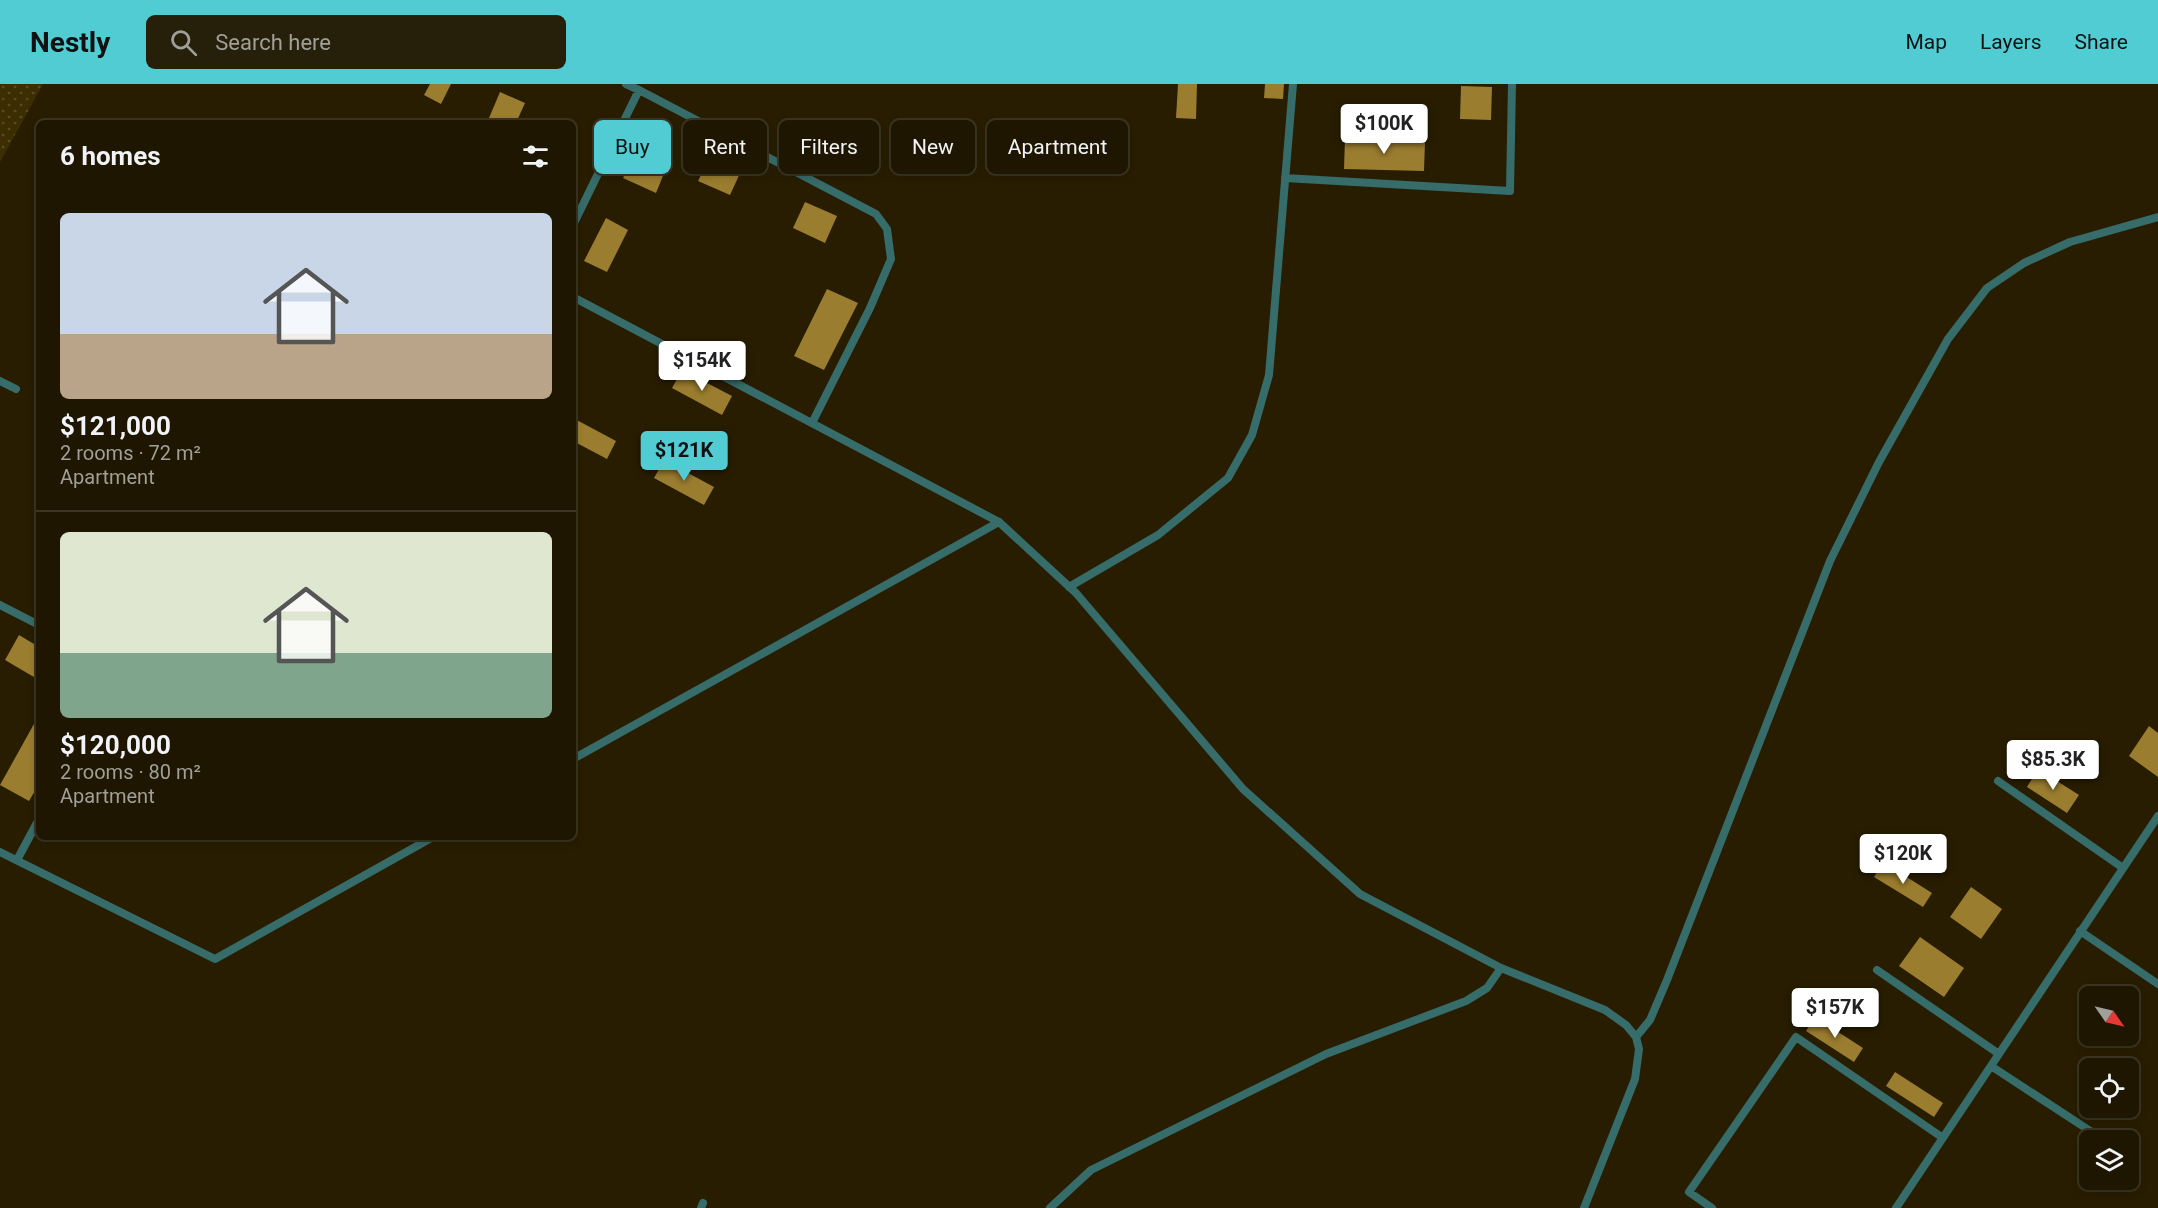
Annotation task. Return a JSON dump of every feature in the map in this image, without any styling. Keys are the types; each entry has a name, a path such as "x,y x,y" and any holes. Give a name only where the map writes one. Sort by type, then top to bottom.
{"lane":[{"path":"626,84 876,214 887,229 891,259 870,308 812,423"},
{"path":"1069,587 1158,535 1228,478 1252,435 1269,375 1293,84"},
{"path":"1285,178 1510,191 1512,84"},
{"path":"576,219 639,90"},
{"path":"1636,1037 1650,1020 1667,980 1830,561 1879,462 1948,339 1987,288 2024,263 2070,242 2158,217"},
{"path":"576,299 999,522 1069,587 1243,789 1360,894 1501,968 1605,1010 1616,1017 1636,1037 1639,1049 1635,1079 1584,1208"},
{"path":"0,381 16,389"},
{"path":"576,757 999,522"},
{"path":"0,604 36,623"},
{"path":"1998,781 2123,868"},
{"path":"1896,1208 2158,816"},
{"path":"17,860 36,825"},
{"path":"0,852 214,959 428,840"},
{"path":"2080,931 2158,984"},
{"path":"1050,1208 1091,1170 1326,1054 1466,1001 1487,988 1501,968"},
{"path":"1876,970 1999,1054"},
{"path":"1712,1208 1689,1192 1796,1037 1943,1138"},
{"path":"1990,1066 2089,1130"}],"shaded area":[{"path":"0,84 43,84 0,162"}],"building":[{"path":"430,84 451,84 441,104 424,95"},
{"path":"1178,84 1197,84 1196,119 1176,118"},
{"path":"1265,84 1284,84 1283,99 1264,98"},
{"path":"1461,86 1492,87 1491,120 1460,119"},
{"path":"500,92 525,103 517,120 489,118"},
{"path":"1345,138 1425,141 1424,171 1344,169"},
{"path":"625,174 664,174 656,193 623,178"},
{"path":"702,174 740,174 730,195 698,181"},
{"path":"805,202 837,216 825,243 793,228"},
{"path":"606,218 628,230 607,272 584,261"},
{"path":"827,289 858,303 824,370 794,356"},
{"path":"682,370 732,396 722,415 672,388"},
{"path":"576,420 616,441 607,459 576,443"},
{"path":"664,460 714,487 704,505 654,478"},
{"path":"19,635 36,645 36,678 5,660"},
{"path":"36,720 36,789 29,801 0,785"},
{"path":"2149,726 2158,733 2158,777 2129,756"},
{"path":"2038,769 2079,795 2067,813 2027,787"},
{"path":"1883,862 1932,893 1923,907 1874,877"},
{"path":"1971,887 2002,909 1981,939 1950,917"},
{"path":"1920,937 1964,968 1944,997 1899,966"},
{"path":"1815,1017 1863,1048 1854,1062 1806,1031"},
{"path":"1895,1072 1943,1103 1934,1117 1886,1086"}]}
